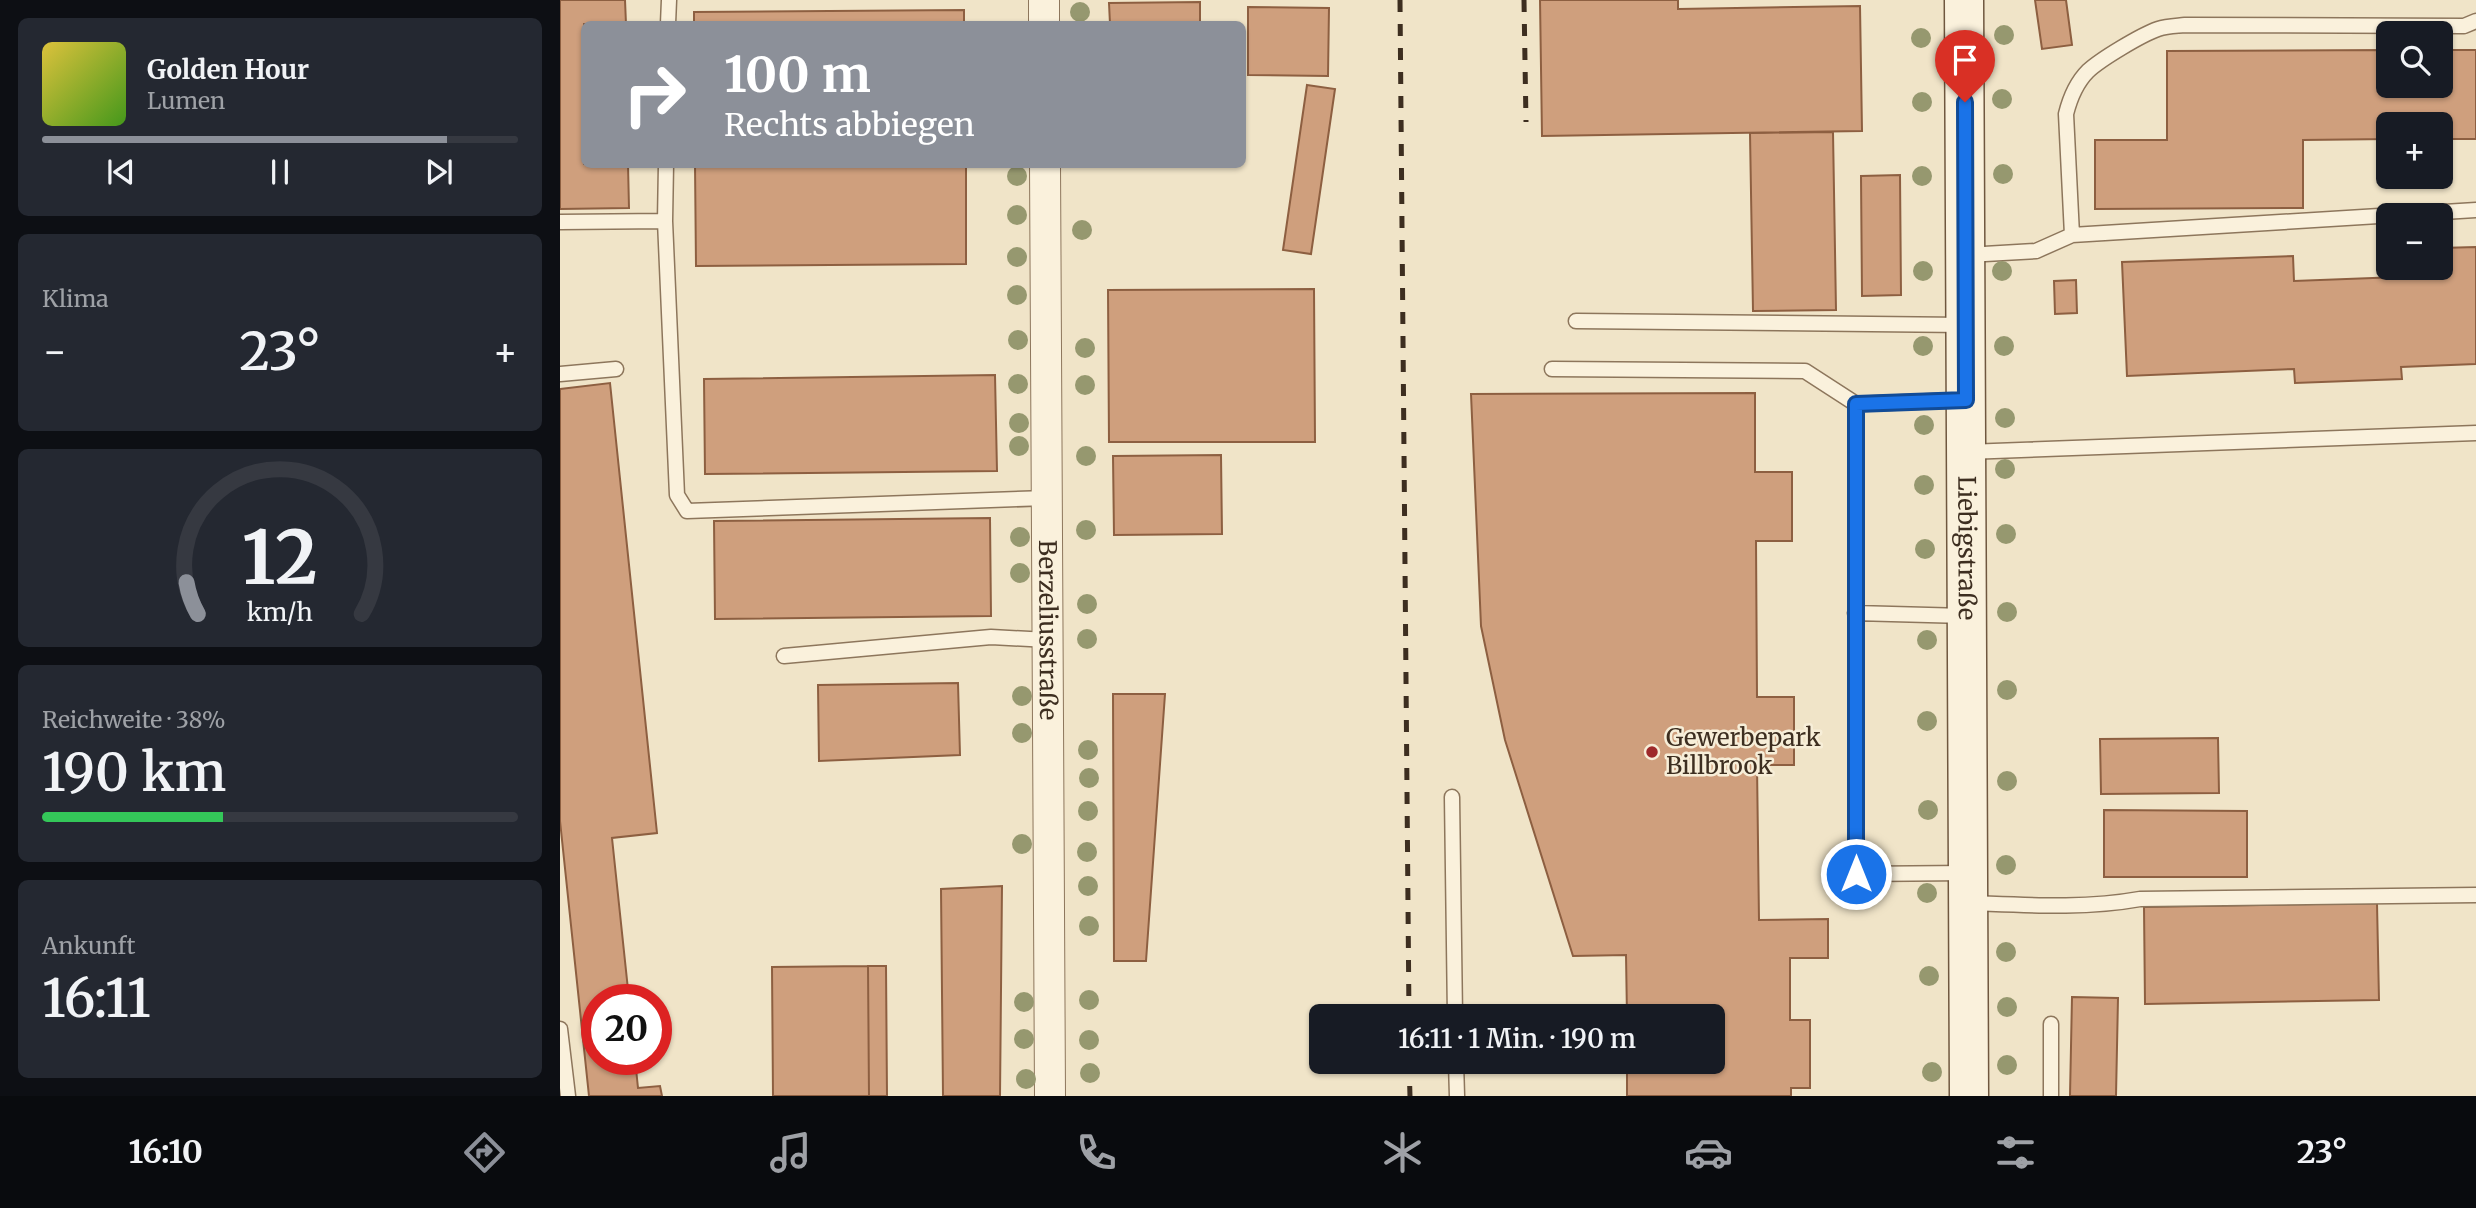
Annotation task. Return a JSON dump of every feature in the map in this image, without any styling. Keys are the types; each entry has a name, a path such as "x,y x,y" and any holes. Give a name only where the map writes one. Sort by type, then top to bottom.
{"main road":[{"name":"Liebigstraße","path":"1964,0 1969,1096"}],"street":[{"path":"1044,0 1044,21"},
{"name":"Berzeliusstraße","path":"1045,168 1050,1096"}],"lane":[{"path":"668,0 668,21"},
{"path":"2072,235 2066,114 2070,97 2088,72 2101,61 2155,30 2167,26 2464,26 2476,21"},
{"path":"666,168 665,221 677,495 687,511 1047,498"},
{"path":"1966,255 2036,251 2072,235 2476,210"},
{"path":"560,222 665,221"},
{"path":"1576,321 1965,325"},
{"path":"560,374 615,369"},
{"path":"1552,369 1805,371 1856,404 1966,400"},
{"path":"1856,404 1856,874 1968,888 2033,905 2120,903 2140,899 2476,895"},
{"path":"1966,452 2476,433"},
{"path":"1856,613 1967,617"},
{"path":"784,656 991,637 1048,640"},
{"path":"1452,797 1455,1004"},
{"path":"2051,1024 2051,1096"},
{"path":"560,1029 568,1096"},
{"path":"1456,1074 1457,1096"}],"building":[{"path":"560,0 625,0 626,21 581,21 581,168 628,168 629,208 560,209"},
{"path":"1540,0 1678,0 1678,9 1860,6 1862,131 1542,136"},
{"path":"2035,0 2066,0 2072,45 2042,49"},
{"path":"1200,2 1200,21 1110,21 1109,3"},
{"path":"1248,7 1329,8 1328,76 1248,75"},
{"path":"964,10 964,21 694,21 694,12"},
{"path":"2376,50 2376,98 2453,98 2453,50 2476,50 2476,139 2453,139 2453,112 2376,112 2376,139 2303,140 2303,208 2095,209 2095,140 2167,140 2167,51"},
{"path":"1307,85 1335,89 1311,254 1283,250"},
{"path":"1833,132 1836,310 1753,311 1750,133"},
{"path":"695,168 966,168 966,264 696,266"},
{"path":"1900,175 1901,295 1862,296 1861,176"},
{"path":"2476,247 2476,364 2401,367 2402,379 2295,383 2294,369 2127,376 2122,262 2293,256 2294,281 2376,278 2376,280 2453,280 2453,248"},
{"path":"2076,280 2077,313 2055,314 2054,281"},
{"path":"1314,289 1315,442 1109,442 1108,290"},
{"path":"995,375 997,471 705,474 704,379"},
{"path":"610,383 657,833 612,838 627,984 581,984 581,1020 560,821 560,389"},
{"name":"Gewerbepark Billbrook","path":"1755,393 1755,472 1792,472 1792,541 1756,541 1757,697 1794,697 1794,765 1757,765 1759,920 1828,919 1828,958 1790,958 1790,1020 1810,1020 1810,1088 1791,1088 1791,1096 1627,1096 1627,1074 1725,1074 1725,1004 1627,1004 1626,955 1573,956 1505,740 1481,626 1471,394"},
{"path":"1221,455 1222,534 1114,535 1113,456"},
{"path":"990,518 991,616 715,619 714,521"},
{"path":"958,683 960,755 819,761 818,685"},
{"path":"1113,694 1165,694 1146,961 1114,961"},
{"path":"2218,738 2219,793 2101,794 2100,739"},
{"path":"2104,810 2247,811 2247,877 2104,877"},
{"path":"1002,886 1000,1096 943,1096 941,889"},
{"path":"2377,903 2379,1000 2145,1004 2144,907"},
{"path":"868,966 869,1096 773,1096 772,967"},
{"path":"868,966 886,966 887,1096 869,1096"},
{"path":"2072,997 2118,998 2116,1096 2070,1096"},
{"path":"587,1075 637,1075 638,1088 660,1086 662,1096 589,1096"}],"railway":[{"path":"1400,0 1409,1004"},
{"path":"1524,0 1526,122"},
{"path":"1409,1074 1410,1096"}],"place":[{"name":"Gewerbepark Billbrook","path":"1652,752"}],"route":[{"path":"1856,874 1856,404 1966,400 1965,102"}]}
